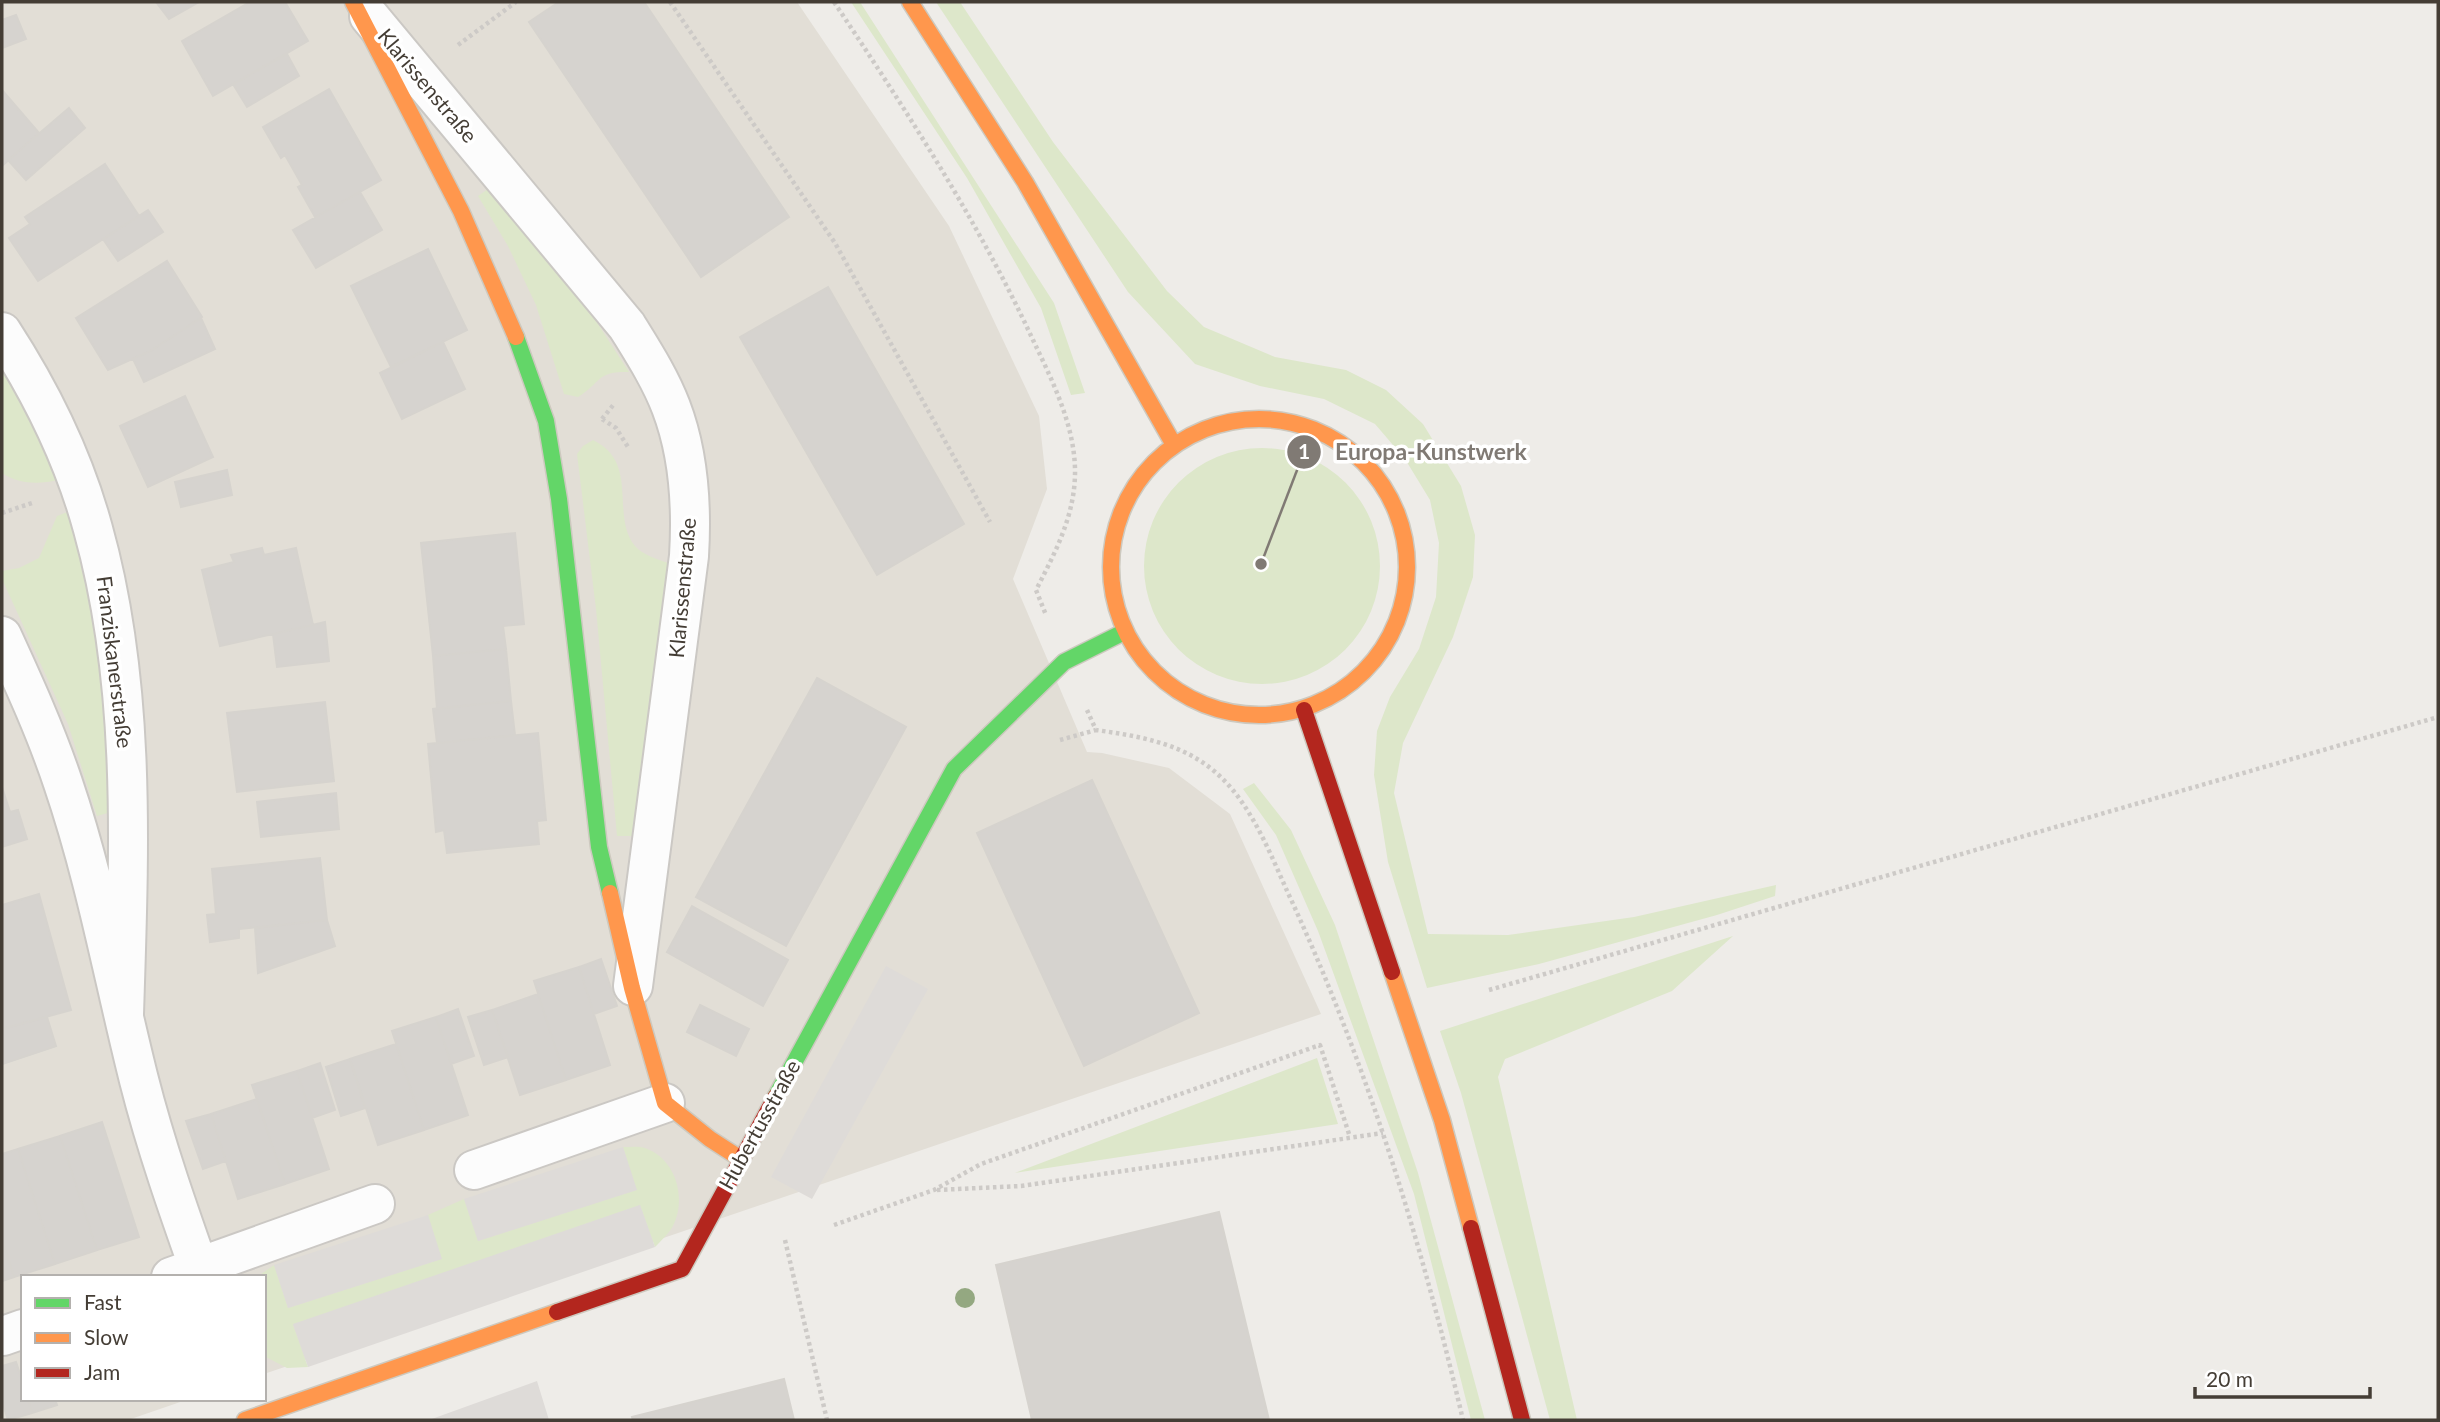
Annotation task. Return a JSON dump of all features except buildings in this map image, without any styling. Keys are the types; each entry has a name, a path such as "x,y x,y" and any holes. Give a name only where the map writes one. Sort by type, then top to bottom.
{"street":[{"name":"Klarissenstraße","path":"355,2 627,326 653,367 671,406 681,442 691,525 686,588 632,988"},
{"name":"Klarissenstraße","path":"355,2 461,211 522,351 547,426 559,499 598,847 632,988 665,1103"},
{"path":"910,2 1025,183 1174,445"},
{"name":"Franziskanerstraße","path":"2,332 44,404 80,488 93,528 112,617 124,725 128,796 124,1014"},
{"path":"1270,418 1321,431 1363,460 1392,501 1407,550 1404,601 1384,648 1349,686 1304,710 1262,717 1220,711 1181,694 1148,667 1124,632 1112,592 1111,550 1122,509 1143,474 1174,445 1220,423 1270,418"},
{"name":"Hubertusstraße","path":"248,1412 682,1269 954,769 1064,662 1124,632"},
{"name":"Franziskanerstraße","path":"2,636 34,706 64,785 108,939 124,1014 191,1274"},
{"path":"1304,710 1442,1120 1522,1420"},
{"path":"474,1170 665,1103 710,1139 741,1159"},
{"path":"191,1274 375,1204"},
{"path":"3,1336 21,1330"}],"path":[{"path":"418,75 516,2"},
{"path":"670,2 835,243 990,522"},
{"path":"834,2 914,126 993,260 1047,369 1064,411 1074,455 1073,498 1060,543 1036,590 1064,662 1096,730 1148,739 1195,757 1216,772 1237,794 1268,849 1343,1020 1383,1133 1463,1420"},
{"path":"547,426 602,419 624,392 665,394"},
{"path":"1489,990 2438,717"},
{"path":"834,1225 934,1190 981,1164 1320,1045 1350,1137"},
{"path":"934,1190 1021,1186 1383,1133"},
{"path":"785,1240 827,1420"}],"shaded area":[{"path":"2,2 797,2 949,226 1039,416 1047,489 1013,579 1087,752 1169,768 1230,814 1321,1014 266,1373 266,1275 21,1275 21,1401 183,1401 128,1420 2,1420"},
{"path":"886,966 928,989 812,1199 771,1177"},
{"path":"623,1147 637,1190 478,1241 464,1199"},
{"path":"640,1205 655,1247 308,1367 293,1324"},
{"path":"428,1215 442,1259 288,1308 274,1265"},
{"path":"537,1381 549,1420 429,1420"}],"green space":[{"path":"851,2 860,2 1054,303 1085,393 1071,395 1041,308 967,178"},
{"path":"936,2 960,2 1053,142 1167,291 1204,327 1275,357 1346,370 1386,390 1423,424 1461,486 1475,535 1473,577 1453,637 1403,743 1394,793 1428,934 1508,935 1634,917 1776,885 1775,896 1717,915 1539,964 1427,988 1388,862 1374,775 1377,731 1390,697 1419,649 1436,597 1439,543 1430,500 1405,459 1375,424 1324,399 1260,386 1195,364 1128,292"},
{"path":"488,189 596,321 629,372 610,373 578,397 564,394 536,305 508,246 478,196"},
{"path":"2,360 59,480 30,482 16,480 2,473"},
{"path":"593,440 607,450 616,462 620,475 624,520 635,546 668,563 632,836 617,836 596,609 577,454"},
{"path":"1262,448 1307,457 1337,475 1353,491 1375,532 1380,566 1371,611 1353,641 1337,657 1296,679 1262,684 1217,675 1187,657 1171,641 1149,600 1144,566 1153,521 1171,491 1187,475 1228,453"},
{"path":"70,511 88,585 100,660 111,812 97,816 68,724 2,579 2,571 19,568 39,558 57,516"},
{"path":"1254,783 1291,830 1335,925 1418,1173 1485,1420 1471,1420 1414,1194 1318,931 1276,835 1243,789"},
{"path":"1733,936 1672,991 1505,1059 1498,1077 1577,1420 1550,1420 1461,1093 1440,1031"},
{"path":"1317,1058 1338,1124 1015,1173"},
{"path":"623,1147 643,1147 656,1153 671,1170 676,1181 679,1204 677,1215 671,1229 655,1247 640,1205 293,1325 308,1367 287,1368 266,1357 266,1275 260,1275 274,1265 288,1308 441,1259 428,1215 464,1199 478,1241 636,1190"}],"traffic: fast":[{"path":"516,337 546,421 559,499 599,847 610,893"},
{"path":"776,1096 954,769 1064,662 1124,632"}],"traffic: slow":[{"path":"353,2 461,211 516,337"},
{"path":"910,2 1025,182 1174,445"},
{"path":"1259,419 1288,422 1316,430 1341,444 1364,462 1382,485 1396,510 1404,538 1407,567 1404,596 1396,624 1382,649 1364,672 1341,690 1316,704 1288,712 1259,715 1230,712 1202,704 1177,690 1154,672 1136,649 1122,624 1114,596 1111,567 1114,538 1122,510 1136,485 1154,462 1177,444 1202,430 1230,422 1259,419"},
{"path":"610,893 632,988 665,1103 710,1139 741,1159"},
{"path":"1392,972 1442,1120 1471,1228"},
{"path":"245,1420 557,1312"}],"traffic: jam":[{"path":"1304,710 1392,972"},
{"path":"557,1312 682,1269 776,1096"},
{"path":"1471,1228 1522,1420"}],"place":[{"name":"Europa-Kunstwerk","path":"1261,564"}]}
